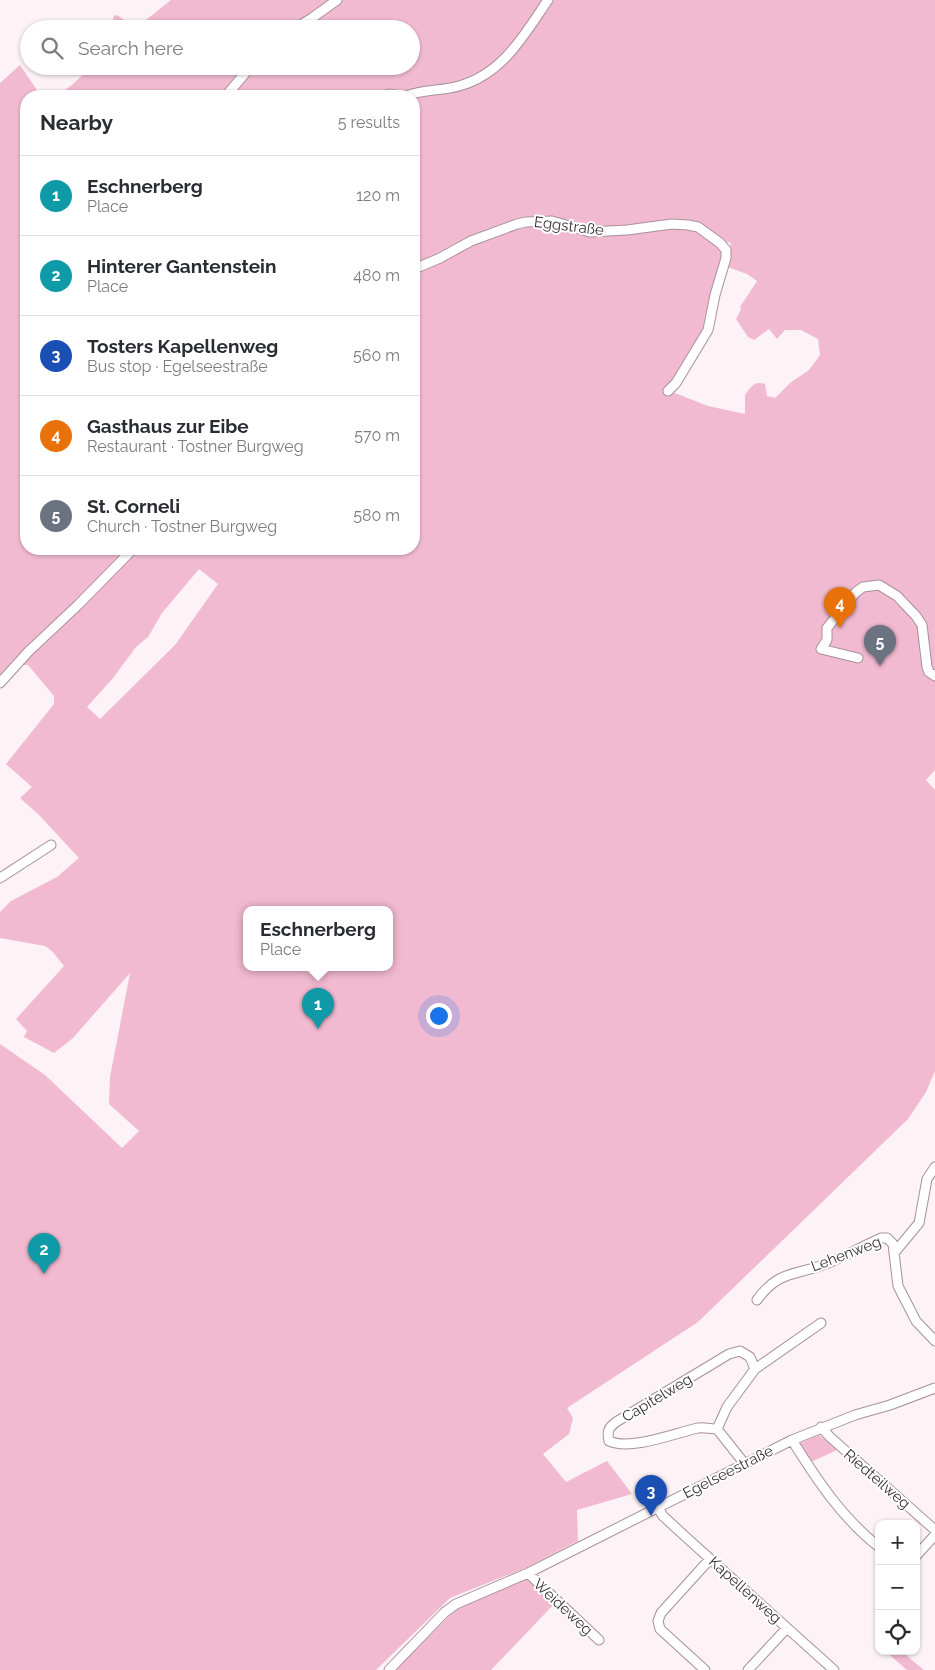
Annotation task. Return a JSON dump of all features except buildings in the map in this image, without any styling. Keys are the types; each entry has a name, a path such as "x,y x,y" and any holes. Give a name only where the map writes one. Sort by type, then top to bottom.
{"street":[{"path":"309,20 337,0"},
{"path":"420,92 456,87 470,83 493,70 505,60 548,0"},
{"path":"231,90 244,75"},
{"name":"Eggstraße","path":"420,266 472,241 517,224 533,221 552,222 590,232 627,230 672,224 688,224 704,230 726,250 726,258 715,295 708,330 676,383 668,391"},
{"path":"0,684 28,652 78,605 126,555"},
{"path":"858,658 821,649 827,640 827,628 856,592 863,588 879,586 897,596 922,625 927,667 929,672 935,676"},
{"path":"0,878 51,844"},
{"path":"895,1252 919,1222 927,1179 935,1167"},
{"name":"Lehenweg","path":"757,1300 763,1291 777,1278 830,1263 881,1238 887,1238 893,1244 895,1252 898,1286 916,1321 935,1341"},
{"path":"744,1463 717,1429 727,1407 754,1369 821,1323"},
{"name":"Capitelweg","path":"717,1429 700,1428 663,1438 627,1444 615,1444 609,1441 607,1434 609,1428 616,1422 729,1354 740,1351 747,1354 754,1369"},
{"name":"Egelseestraße","path":"389,1670 444,1612 456,1604 528,1573 792,1440 821,1427 935,1388"},
{"name":"Riedteilweg","path":"821,1427 935,1530"},
{"path":"792,1440 820,1484 845,1516 875,1543"},
{"name":"Kapellenweg","path":"658,1508 663,1516 834,1670"},
{"path":"920,1552 935,1535"},
{"path":"704,1670 660,1629 658,1621 661,1613 710,1559"},
{"name":"Weideweg","path":"528,1573 599,1640"},
{"path":"748,1670 787,1628"}],"shaded area":[{"path":"171,0 546,0 503,59 469,81 418,90 232,90 245,75 420,75 420,20 146,20"},
{"path":"551,0 935,0 935,770 926,780 935,790 935,1071 926,1092 908,1119 698,1322 567,1408 573,1418 569,1434 543,1454 566,1482 607,1461 632,1494 577,1510 578,1541 525,1568 450,1598 376,1670 0,1670 0,1044 45,1075 122,1148 139,1131 109,1104 110,1077 130,973 73,1038 54,1053 24,1037 27,1031 16,1019 64,966 52,951 45,946 0,938 0,912 11,901 57,877 79,858 39,815 20,798 32,787 6,764 54,704 54,696 28,665 21,665 129,555 420,555 420,95 466,87 475,83 499,67 519,45 521,46","holes":["533,219 553,220 580,228 603,230 672,223 689,223 705,229 724,244 731,243 725,266 747,274 757,281 740,307 741,309 736,319 748,337 754,340 769,329 777,339 785,330 801,330 818,339 820,355 809,370 790,383 775,398 767,396 765,384 758,383 753,385 745,395 745,414 708,406 667,390 675,382 708,324 724,254 722,248 703,231 688,226 665,226 627,232 585,235 558,224 542,222 518,225 491,237 488,234 516,222","199,569 218,584 175,645 100,719 87,707 113,678 136,647 148,637 162,613"]},
{"path":"117,15 124,20 114,20 114,16"},
{"path":"20,65 20,75 27,75 37,90 20,90 20,555 124,555 76,604 4,671 0,678 0,83"},
{"path":"82,75 242,75 229,90 65,90"},
{"path":"819,1435 837,1450 809,1463 798,1444"},
{"path":"531,1576 557,1601 491,1670 396,1670 455,1610"},
{"path":"890,1655 906,1655 924,1670 907,1670"}],"place":[{"name":"Gasthaus zur Eibe","path":"840,628"},
{"name":"St. Corneli","path":"880,666"},
{"name":"Eschnerberg","path":"318,1029"},
{"name":"Hinterer Gantenstein","path":"44,1274"},
{"name":"Tosters Kapellenweg","path":"651,1516"}]}
